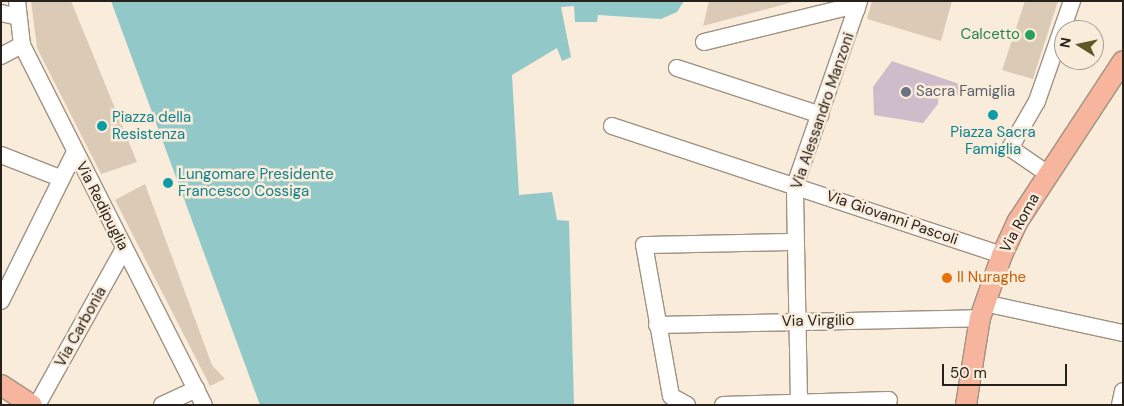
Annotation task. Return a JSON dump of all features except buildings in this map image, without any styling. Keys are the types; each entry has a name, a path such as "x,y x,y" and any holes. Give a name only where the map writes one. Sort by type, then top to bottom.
{"main road":[{"name":"Via Roma","path":"966,405 982,310 1002,255 1048,174 1123,61"},
{"path":"1,385 32,405"}],"street":[{"path":"1048,174 1010,148 1037,102 1072,1"},
{"path":"704,42 858,5"},
{"name":"Via Alessandro Manzoni","path":"799,401 793,242 795,185 858,5"},
{"path":"1,13 17,9"},
{"name":"Via Redipuglia","path":"17,9 22,45 204,405"},
{"path":"1,56 22,45"},
{"path":"677,68 821,115"},
{"name":"Via Giovanni Pascoli","path":"612,126 1002,255"},
{"path":"1,301 60,178 75,152"},
{"path":"1,155 60,178"},
{"path":"687,405 671,396 656,325 644,245 793,242"},
{"name":"Via Carbonia","path":"38,405 124,249"},
{"name":"Via Virgilio","path":"656,325 796,321 982,310 1123,333"},
{"path":"162,405 196,389"},
{"path":"1120,405 1123,391"},
{"path":"723,405 799,401 817,403 889,400"}],"shaded area":[{"path":"31,1 71,1 137,162 101,174 37,48"},
{"path":"709,1 812,1 793,2 703,26"},
{"path":"872,1 952,1 941,41 867,19"},
{"name":"Calcetto","path":"1025,1 1058,1 1033,79 1002,70"},
{"path":"145,184 212,365 225,379 210,386 115,200"}],"water":[{"path":"111,1 684,1 677,12 661,19 598,15 597,22 575,22 574,6 561,7 571,57 562,61 557,48 512,75 519,195 552,192 557,220 569,221 574,405 260,405"}],"place":[{"name":"Calcetto","path":"1030,35"},
{"name":"Sacra Famiglia","path":"906,92"},
{"name":"Piazza Sacra Famiglia","path":"993,115"},
{"name":"Piazza della Resistenza","path":"102,126"},
{"name":"Lungomare Presidente Francesco Cossiga","path":"168,183"},
{"name":"Il Nuraghe","path":"947,278"}]}
